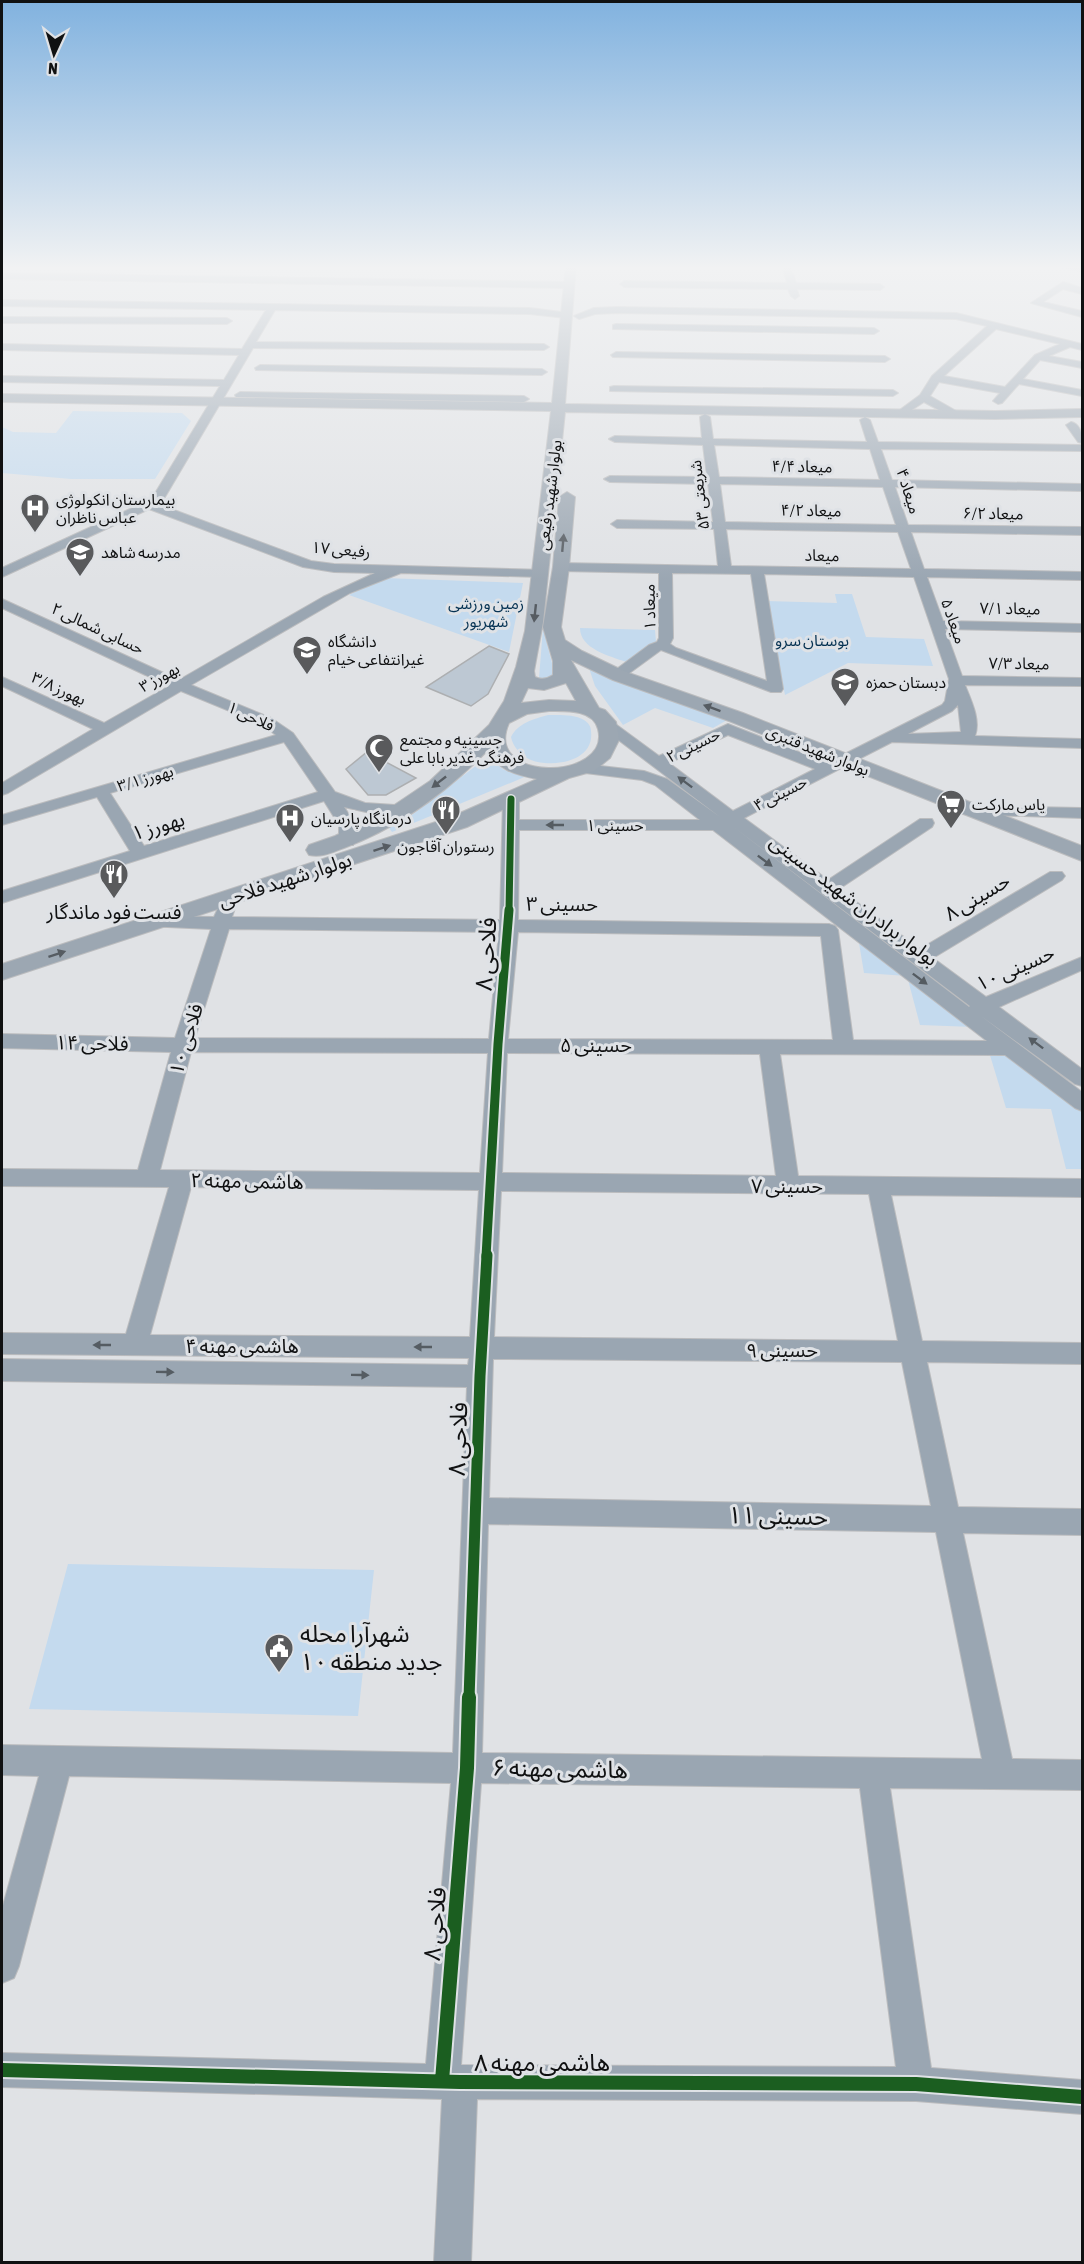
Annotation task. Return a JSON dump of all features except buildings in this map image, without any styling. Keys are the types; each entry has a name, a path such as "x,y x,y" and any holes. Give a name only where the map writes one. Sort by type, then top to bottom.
{"main road":[{"name":"بولوار شهید رفیعی","path":"500,723 516,696 532,639 540,573 566,412 569,371"},
{"name":"بولوار شهید رفیعی","path":"574,371 574,377"},
{"path":"2,398 533,414 566,412 901,414 1083,412"},
{"path":"2,407 520,403 566,412 705,417 1079,422"},
{"name":"بولوار شهید رفیعی","path":"566,412 570,454"},
{"name":"بولوار شهید رفیعی","path":"568,478 561,567 552,627 559,652 592,711"},
{"path":"524,670 526,680 532,684 544,686 555,683 562,677 559,652"},
{"name":"بولوار شهید قنبری","path":"559,652 730,715 836,765 1083,867"},
{"path":"580,707 592,711 604,718 609,726 610,739 606,751 597,761 573,772 531,773 512,766 495,745 500,723 526,708 580,707"},
{"name":"بولوار شهید فلاحی","path":"2,953 347,841 404,809 474,754 500,723"},
{"name":"بولوار شهید قنبری","path":"836,765 1083,854"},
{"name":"بولوار شهید فلاحی","path":"2,972 459,822 573,772"}],"street":[{"path":"2,573 149,505 159,497 235,371"},
{"path":"290,371 520,403"},
{"path":"240,395 377,384 412,371"},
{"path":"533,371 542,372"},
{"path":"901,414 924,397 936,378 944,371"},
{"path":"998,401 1026,371"},
{"path":"936,378 1008,391"},
{"path":"2,379 228,383"},
{"path":"819,381 822,392"},
{"path":"1017,381 1083,393"},
{"path":"614,389 893,393"},
{"path":"924,397 954,414"},
{"name":"شریعتی ۵۳","path":"705,417 725,570"},
{"name":"میعاد ۴","path":"865,420 919,573"},
{"path":"1079,422 1083,440"},
{"path":"615,439 709,441 709,443 1083,448"},
{"name":"میعاد ۴/۴","path":"610,478 1083,487"},
{"name":"رفیعی ۱۷","path":"149,505 308,564 334,568 540,573"},
{"name":"میعاد ۴/۲","path":"617,524 903,528"},
{"name":"میعاد ۶/۲","path":"903,528 1083,531"},
{"path":"308,564 339,577 342,582 336,597"},
{"name":"میعاد","path":"561,567 1083,576"},
{"name":"میعاد ۱","path":"663,645 666,638 665,568"},
{"name":"بهورز ۳","path":"2,790 102,728 336,597 379,576 403,570"},
{"path":"619,674 654,648 663,645 672,651 776,688 757,570"},
{"name":"میعاد ۵","path":"919,573 967,710 970,730"},
{"name":"حسابی شمالی ۲","path":"2,603 180,686"},
{"name":"میعاد ۷/۱","path":"936,625 1083,627"},
{"path":"955,680 952,702 948,708 931,718 925,727 945,738 1083,744"},
{"name":"میعاد ۷/۳","path":"955,680 1083,682"},
{"name":"بهورز ۳/۸","path":"2,681 102,728"},
{"name":"فلاحی ۱","path":"180,686 266,721 288,736 347,825 347,841"},
{"path":"931,718 945,716 958,719 970,730 1004,742"},
{"name":"حسینی ۴","path":"725,821 931,718"},
{"name":"بولوار برادران شهید حسینی","path":"609,726 659,762 725,821 967,1015 1083,1103"},
{"name":"بولوار شهید قنبری","path":"728,729 836,765"},
{"name":"حسینی ۲","path":"659,762 728,729"},
{"path":"882,741 964,738 970,730"},
{"name":"بهورز ۳/۱","path":"2,820 288,736"},
{"name":"بولوار برادران شهید حسینی","path":"573,772 644,776 662,783 828,888 1083,1079"},
{"path":"101,791 140,853"},
{"path":"328,794 349,805 367,809 404,809"},
{"name":"بهورز ۱","path":"2,897 328,794"},
{"name":"فلاحی ۸","path":"452,2262 451,2081 466,1768 474,1510 498,1044 509,927 511,799"},
{"path":"967,811 1083,813"},
{"name":"حسینی ۱","path":"512,825 725,821"},
{"path":"828,888 926,823"},
{"name":"حسینی ۸","path":"921,957 1056,876"},
{"name":"فلاحی ۱۰","path":"146,1180 183,1045 228,899"},
{"name":"حسینی ۳","path":"152,922 223,921 829,930 844,1047"},
{"name":"حسینی ۱۰","path":"967,1015 1004,996 1083,963"},
{"name":"فلاحی ۱۴","path":"2,1041 183,1045"},
{"name":"حسینی ۵","path":"183,1045 498,1044 1010,1048"},
{"path":"769,1046 788,1186"},
{"name":"هاشمی مهنه ۲","path":"2,1177 492,1184"},
{"path":"135,1345 182,1180"},
{"name":"حسینی ۷","path":"492,1184 1083,1188"},
{"path":"878,1187 1000,1774"},
{"name":"هاشمی مهنه ۴","path":"2,1344 482,1348"},
{"name":"حسینی ۹","path":"482,1348 1083,1353"},
{"name":"هاشمی مهنه ۴","path":"2,1370 480,1376"},
{"name":"حسینی ۱۱","path":"474,1510 1083,1522"},
{"name":"هاشمی مهنه ۶","path":"2,1760 1083,1775"},
{"path":"2,1966 58,1761"},
{"path":"873,1773 916,2084"},
{"name":"هاشمی مهنه ۸","path":"2,2070 451,2081 916,2084 1083,2097"}],"green space":[{"path":"73,411 182,413 191,421 155,479 71,479 2,473 2,427 13,432 56,433"},
{"name":"زمین ورزشی شهریور","path":"384,578 523,583 509,652 349,595"},
{"name":"بوستان سرو","path":"835,594 852,594 866,637 924,639 933,666 848,663 785,695 766,601 837,603"},
{"path":"543,628 555,675 541,681 539,678"},
{"path":"580,628 655,630 656,642 626,662 590,646 581,635"},
{"path":"589,668 729,719 713,728 655,708 623,725 595,686"},
{"path":"548,715 571,716 587,722 591,731 586,750 579,756 560,763 531,760 521,754 512,741 511,737 514,732 527,722"},
{"path":"490,755 497,765 515,774 527,776 392,832 389,828 408,818"},
{"path":"858,937 974,1027 920,1025 907,976 864,973"},
{"path":"989,1052 1007,1053 1082,1110 1082,1169 1066,1169 1051,1109 1006,1108"},
{"path":"68,1564 374,1570 358,1716 29,1709"}],"cycle path":[{"path":"442,2081 467,1768 480,1376 498,1044 509,927 511,799"},
{"path":"2,2070 460,2082 916,2084 1082,2097"}],"place":[{"name":"بیمارستان انکولوژی عباس ناظران","path":"35,534"},
{"name":"مدرسه شاهد","path":"80,578"},
{"name":"دانشگاه غیرانتفاعی خیام","path":"307,676"},
{"name":"دبستان حمزه","path":"845,708"},
{"name":"جسینیه و مجتمع فرهنگی غدیر بابا علی","path":"379,774"},
{"name":"یاس مارکت","path":"951,830"},
{"name":"رستوران آقاجون","path":"446,836"},
{"name":"درمانگاه پارسیان","path":"290,844"},
{"name":"فست فود ماندگار","path":"114,900"},
{"name":"شهرآرا محله جدید منطقه ۱۰","path":"279,1674"}]}
